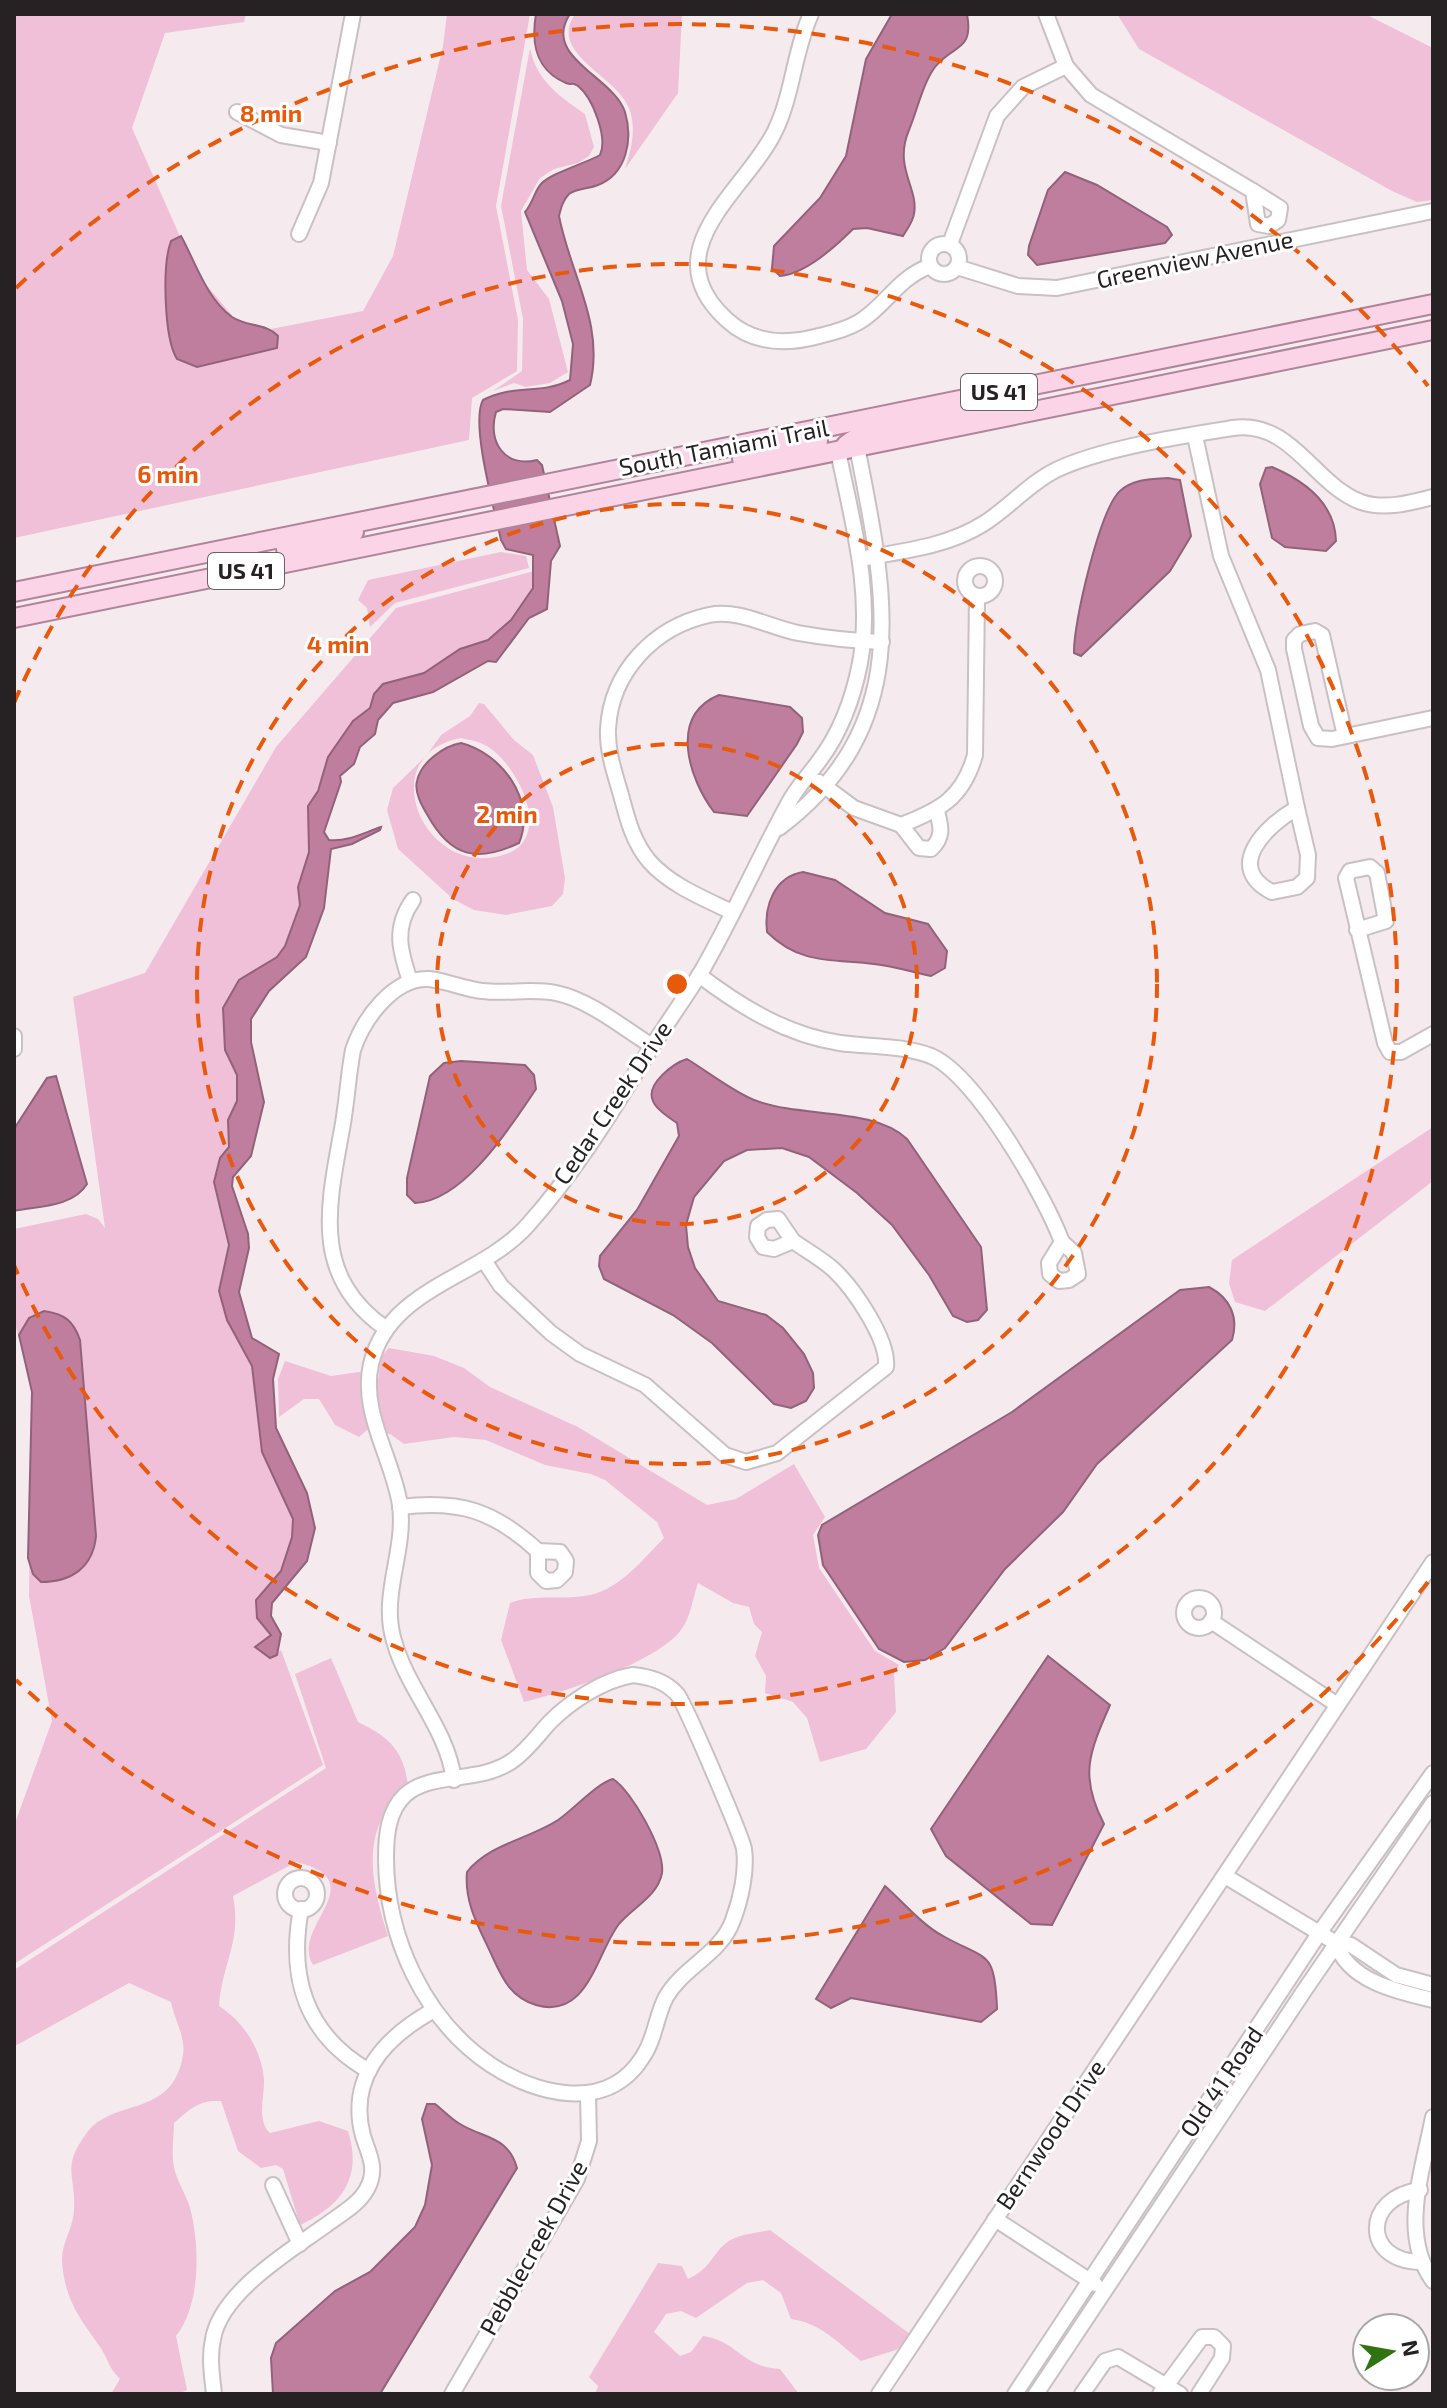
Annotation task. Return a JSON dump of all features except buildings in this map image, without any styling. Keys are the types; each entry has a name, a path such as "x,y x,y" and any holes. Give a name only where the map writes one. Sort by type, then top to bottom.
{"main road":[{"name":"South Tamiami Trail","path":"14,592 1433,304"},
{"name":"South Tamiami Trail","path":"14,618 1433,330"},
{"path":"838,451 870,431 955,415 1036,384"},
{"path":"684,482 745,457 828,439 836,435 838,425"},
{"path":"171,586 181,571 332,540 413,511"}],"street":[{"path":"299,234 317,198 353,14"},
{"path":"811,14 773,135 707,227 700,254 705,290 724,318 742,332 766,341 791,341 858,323 903,279 930,266"},
{"path":"1046,14 1066,66 1081,86 1102,102 1253,191"},
{"path":"950,244 997,116 1023,87 1066,66"},
{"path":"237,112 281,135 329,143"},
{"name":"Greenview Avenue","path":"957,267 1018,286 1057,288 1433,211"},
{"path":"930,266 933,248 950,244"},
{"path":"930,266 943,274 957,267 959,254 950,244"},
{"path":"860,559 944,542 972,531 1043,478 1077,462 1235,428 1262,430 1286,442 1340,489 1362,502 1384,505 1433,497"},
{"path":"1195,436 1221,556 1268,670 1308,855 1307,878 1297,887 1272,892 1252,876 1249,864 1252,852 1281,817 1297,808"},
{"name":"Cedar Creek Drive","path":"778,829 824,786 841,764 864,722 877,677 884,612 879,555 857,447"},
{"name":"Cedar Creek Drive","path":"454,1780 448,1749 403,1666 391,1632 390,1596 400,1551 400,1507 369,1386 372,1362 385,1328 410,1303 485,1262 528,1225 588,1148 699,975 778,829 789,800 840,727 856,683 863,641 864,595 860,559 838,451"},
{"path":"901,825 937,811 960,788 975,755 977,596"},
{"path":"732,912 666,877 648,860 634,837 608,741 609,719 625,673 638,654 658,637 682,624 720,614 796,633 882,642"},
{"path":"1345,736 1322,635 1315,631 1300,634 1294,640 1294,649 1313,732 1321,740 1345,736 1433,718"},
{"path":"809,774 864,813 901,825 919,848 931,849 939,842 942,831 937,811"},
{"path":"410,981 398,946 405,911 413,900"},
{"path":"1357,930 1388,1050 1401,1052 1433,1034"},
{"path":"699,975 757,1015 788,1029 835,1042 925,1054 956,1071 974,1092 1048,1209 1062,1242"},
{"path":"385,1328 359,1308 338,1275 331,1235 330,1191 356,1039 384,1000 410,981 429,979 483,991 554,993 578,1001 652,1046"},
{"path":"14,1036 14,1049"},
{"path":"485,1262 501,1286 560,1340 645,1385 725,1455 757,1461 777,1453 879,1377 886,1367 885,1345 844,1281 827,1264 793,1241"},
{"path":"400,1507 444,1503 468,1508 512,1529 538,1551"},
{"name":"Bernwood Drive","path":"879,2394 1433,1562"},
{"path":"1211,1621 1336,1704"},
{"path":"622,1677 657,1680 676,1693 688,1712 703,1756 741,1838 743,1873 729,1931 715,1949 673,1986 661,2007 648,2048 635,2068 610,2087 588,2094 547,2089 500,2070 466,2046 434,2010 411,1970 392,1916 386,1872 387,1837 392,1815 404,1796 423,1784 501,1768 528,1748 560,1713 600,1686 622,1677"},
{"name":"Old 41 Road","path":"1015,2394 1320,1932 1433,1773"},
{"name":"Old 41 Road","path":"1036,2394 1336,1943 1433,1803"},
{"path":"1225,1876 1336,1943 1351,1945 1396,1975 1433,1985"},
{"path":"301,1909 295,1956 300,1989 315,2019 336,2047 369,2071"},
{"path":"1336,1943 1341,1960 1384,1988 1433,2000"},
{"path":"214,2394 212,2340 221,2317 238,2293 360,2199 368,2187 373,2167 360,2116 369,2071 384,2045 404,2026 434,2010"},
{"name":"Pebblecreek Drive","path":"452,2394 577,2179 589,2141 588,2094"},
{"path":"1433,2117 1415,2228 1420,2262 1433,2281"},
{"path":"273,2185 300,2244"},
{"path":"1420,2190 1393,2197 1385,2203 1377,2221 1379,2240 1388,2254 1400,2262 1420,2262"},
{"path":"995,2219 1106,2291"},
{"path":"1163,2389 1202,2337 1214,2337 1223,2346 1222,2358 1199,2394"},
{"path":"1082,2394 1105,2361 1118,2357 1163,2389 1180,2394"}],"shaded area":[{"path":"14,14 246,14 244,22 165,33 132,128 203,281 235,319 271,329 363,311 393,256 443,46 447,14 530,14 496,206 518,320 517,371 472,398 469,440 14,538"},
{"path":"536,14 570,14 564,29 565,43 582,66 618,100 625,112 628,133 625,154 616,173 598,185 569,194 559,216 590,320 593,363 590,385 550,412 503,409 496,412 494,423 494,433 501,450 516,460 537,460 542,465 560,546 551,561 547,609 529,618 496,662 488,661 433,692 393,703 378,720 375,734 360,747 354,764 340,776 341,782 324,832 329,840 343,840 381,827 380,830 352,844 331,849 324,908 306,957 269,991 251,1019 251,1042 264,1102 251,1156 233,1177 232,1186 248,1234 249,1248 239,1292 252,1338 279,1354 273,1379 276,1428 307,1493 315,1528 307,1561 272,1603 271,1616 281,1634 277,1655 270,1658 255,1647 271,1635 257,1618 256,1600 281,1571 292,1537 293,1519 262,1452 252,1366 227,1320 219,1291 229,1245 214,1182 220,1158 229,1147 228,1120 237,1101 237,1075 225,1050 223,1008 239,980 277,957 285,946 300,905 298,887 309,852 308,806 318,791 328,757 353,721 370,708 374,694 383,684 424,673 460,649 488,640 511,620 533,588 533,555 506,549 501,540 481,447 480,411 483,400 494,395 559,385 570,380 573,344 562,301 525,212 546,180 600,155 602,148 601,129 589,99 576,85 556,77 542,63 535,45"},
{"path":"575,14 682,14 678,93 625,169 633,132 629,108 622,96 577,53 570,41 569,28"},
{"path":"892,14 967,14 965,41 935,67 905,143 905,166 915,204 912,220 903,236 867,228 853,229 810,265 780,276 772,268 774,246 820,198 846,156 866,59"},
{"path":"1117,14 1365,14 1433,48 1433,200 1417,202 1392,191 1139,49"},
{"path":"530,48 543,78 585,114 594,147 589,156 578,163 554,169 540,178 521,211 527,270 549,299 568,372 550,383 526,387 514,383 493,391 522,371 523,319 501,206"},
{"path":"1065,172 1097,185 1167,227 1172,235 1165,243 1037,265 1028,255 1029,246 1048,190"},
{"path":"181,236 215,300 232,317 273,332 278,336 277,348 197,367 177,359 167,319 166,267 171,241"},
{"path":"1272,467 1296,479 1324,505 1336,541 1326,551 1285,547 1272,538 1260,484 1266,468"},
{"path":"1168,478 1180,480 1191,536 1170,571 1081,656 1074,653 1089,568 1112,502 1120,491 1131,484"},
{"path":"501,552 526,556 529,568 395,603 370,627 367,608 358,600 368,580"},
{"path":"534,571 533,588 511,620 488,640 460,649 424,673 383,684 374,694 370,708 340,738 328,758 308,816 309,852 298,887 300,905 285,946 277,957 239,980 223,1008 225,1050 237,1075 237,1101 228,1120 229,1148 220,1158 214,1182 229,1245 219,1291 227,1320 252,1366 256,1409 269,1466 293,1519 292,1537 281,1571 257,1618 271,1636 256,1647 270,1658 281,1650 323,1765 14,1964 14,1826 52,1721 29,1596 32,1392 14,1319 14,1229 86,1214 98,1219 105,1228 73,997 145,973 276,747 396,608"},
{"path":"719,695 790,707 802,718 803,732 797,744 747,816 714,812 691,766 688,733 693,718 703,705"},
{"path":"479,703 484,704 514,740 533,755 553,807 565,878 563,894 552,906 506,915 474,910 453,899 398,849 387,810 393,788 427,755 441,735 470,716","holes":["461,738 482,744 497,754 519,782 526,800 528,832 520,845 506,854 477,858 452,850 432,835 419,813 414,790 418,767 433,749"]},
{"path":"461,743 489,757 512,781 523,811 519,843 490,853 466,852 446,840 426,812 417,790 419,774 434,756"},
{"path":"803,872 835,880 885,913 928,924 947,951 945,968 931,976 881,965 818,958 779,943 767,932 769,903 778,886"},
{"path":"687,1059 757,1101 795,1110 857,1117 893,1129 907,1139 981,1247 987,1310 978,1320 967,1322 953,1316 929,1275 892,1225 857,1193 809,1157 782,1148 747,1150 724,1161 694,1197 686,1225 688,1247 695,1268 718,1301 766,1315 783,1328 804,1354 813,1373 814,1388 806,1401 791,1408 774,1404 712,1343 673,1315 604,1279 599,1266 600,1256 637,1210 679,1136 677,1123 655,1104 653,1088 668,1070"},
{"path":"461,1061 525,1065 534,1075 536,1089 500,1141 468,1176 451,1190 415,1203 407,1195 407,1178 430,1076 444,1063"},
{"path":"56,1076 87,1184 81,1192 64,1201 14,1211 14,1129 47,1078"},
{"path":"1433,1127 1433,1181 1265,1311 1235,1302 1229,1283 1232,1260"},
{"path":"1209,1287 1231,1309 1234,1324 1232,1340 1097,1464 1063,1512 1005,1569 945,1648 925,1660 904,1662 879,1649 823,1565 818,1535 822,1525 1012,1412 1180,1290"},
{"path":"44,1311 67,1319 80,1340 96,1536 90,1556 79,1571 62,1579 41,1582 33,1574 28,1558 32,1392 19,1335 29,1318"},
{"path":"389,1348 434,1356 464,1368 490,1387 578,1427 707,1505 736,1499 794,1464 825,1517 813,1535 819,1568 875,1651 899,1665 894,1674 896,1712 866,1749 820,1762 807,1718 793,1702 765,1693 766,1676 755,1656 762,1632 754,1624 749,1607 733,1603 698,1583 681,1630 652,1654 608,1675 524,1702 501,1640 510,1603 530,1598 580,1597 601,1591 631,1572 664,1538 657,1522 605,1480 591,1474 545,1465 486,1440 454,1437 404,1444 390,1434 367,1430 359,1437 335,1425 319,1399 304,1399 279,1417 278,1379 285,1361 331,1376 359,1372 378,1381 381,1356"},
{"path":"1048,1656 1110,1705 1092,1751 1089,1778 1091,1792 1104,1824 1052,1925 1031,1924 946,1856 931,1829"},
{"path":"331,1658 358,1722 393,1746 406,1774 408,1786 392,1802 375,1837 373,1875 388,1936 313,1965 309,1950 311,1936 326,1906 330,1893 329,1881 319,1870 296,1862 233,1896 235,1927 219,2006 243,2028 259,2057 264,2079 262,2114 266,2128 270,2133 319,2121 348,2131 353,2163 350,2176 345,2188 327,2209 300,2225 283,2169 276,2165 261,2168 238,2151 221,2101 196,2106 174,2123 173,2162 190,2208 197,2257 190,2308 176,2336 187,2390 178,2394 111,2394 120,2379 84,2325 64,2275 62,2255 74,2209 72,2164 78,2146 97,2122 155,2099 167,2089 177,2075 183,2055 181,2035 171,2002 129,1983 15,2046 14,1970 326,1768 295,1674"},
{"path":"613,1779 629,1796 653,1836 662,1863 660,1881 650,1895 619,1924 579,1994 568,2003 554,2007 536,2005 514,1993 501,1974 470,1906 467,1872 498,1848 558,1820"},
{"path":"885,1886 920,1920 979,1955 991,1967 997,2009 981,2022 851,1998 831,2008 816,1999"},
{"path":"427,2104 435,2104 453,2120 502,2144 517,2168 380,2394 273,2394 271,2358 276,2343 335,2291 370,2272 415,2227 425,2205 432,2165 422,2119"},
{"path":"770,2230 910,2334 910,2339 896,2350 861,2361 820,2329 791,2319 781,2293 763,2280 747,2283 696,2318 681,2311 666,2314 654,2332 680,2356 691,2352 703,2336 715,2339 756,2364 780,2369 799,2394 595,2394 598,2386 589,2377 658,2263 682,2266 688,2279 701,2271 731,2240"}]}
